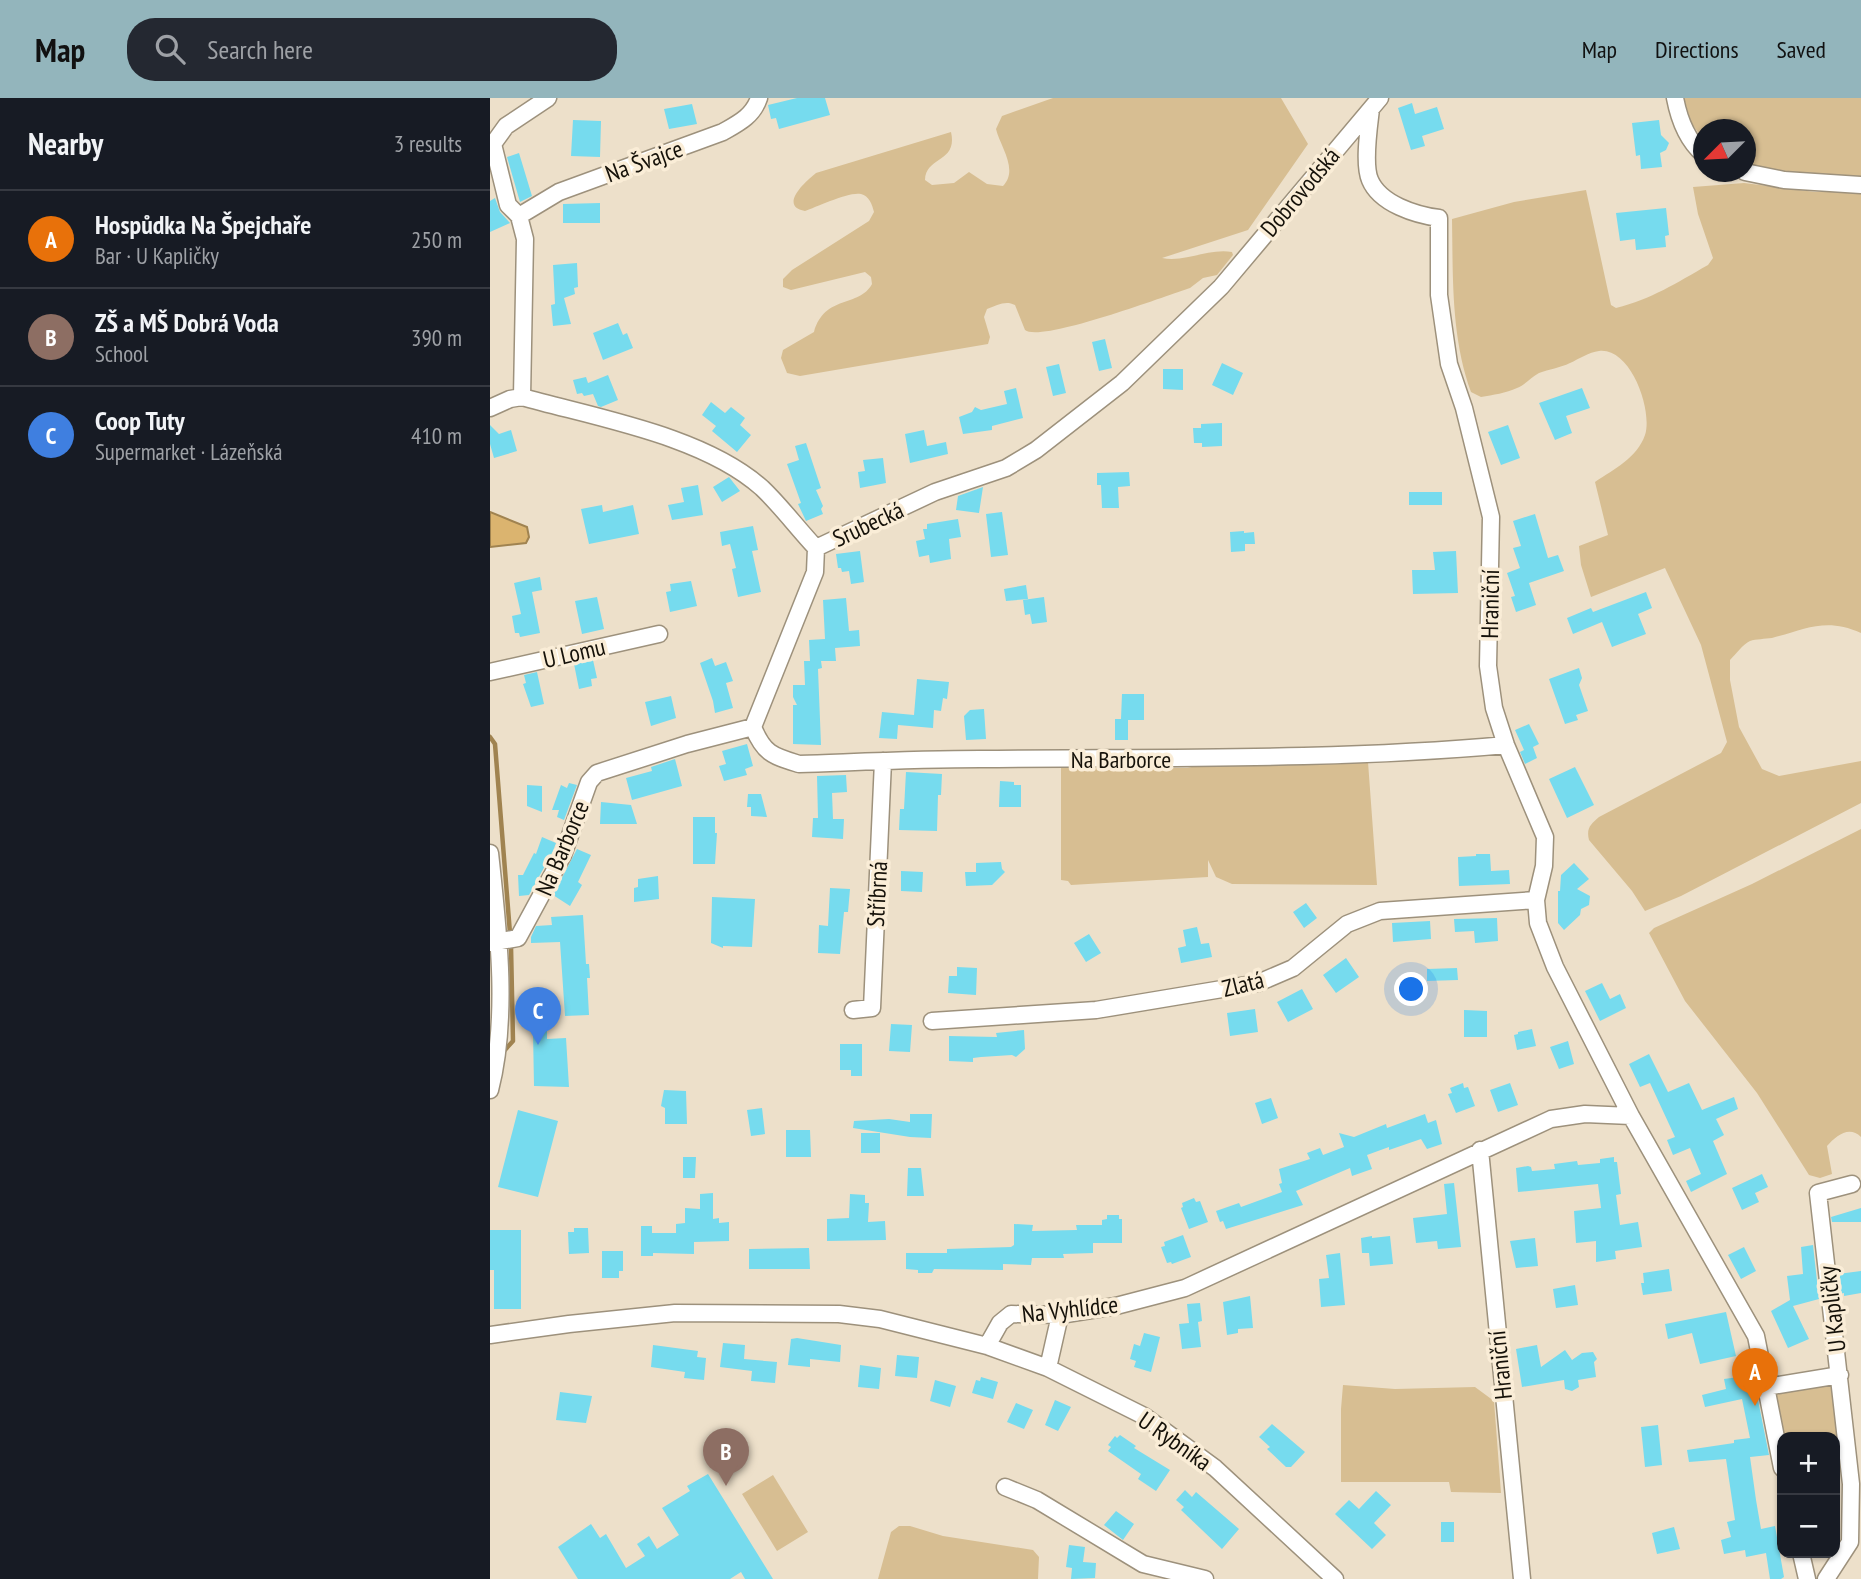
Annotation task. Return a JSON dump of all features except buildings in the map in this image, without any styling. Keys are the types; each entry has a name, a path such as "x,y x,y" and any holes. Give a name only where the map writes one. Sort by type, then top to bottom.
{"street":[{"path":"490,408 522,397 525,239 519,216 508,205 493,144 506,126 548,98"},
{"name":"Na Švajce","path":"519,216 559,192 723,132 745,119 757,106 759,98"},
{"path":"1675,98 1687,135 1693,142"},
{"name":"Dobrovodská","path":"1221,287 1375,104"},
{"name":"Hraniční","path":"1375,104 1367,149 1370,180 1386,199 1419,215 1439,218 1439,295 1449,364 1464,408 1491,517 1488,666 1494,708 1506,745 1545,837 1544,866 1536,900 1538,923 1555,967 1631,1116"},
{"path":"1756,174 1784,180 1861,185"},
{"name":"Srubecká","path":"522,397 670,438 715,455 761,488 816,548 935,492 1006,468 1036,450 1122,383 1221,287"},
{"path":"753,727 816,572 816,548"},
{"name":"U Lomu","path":"490,672 659,634"},
{"name":"Na Barborce","path":"503,941 563,855 592,779 597,773 753,727 760,745 773,756 799,764 1316,756 1433,752 1506,745"},
{"name":"Stříbrná","path":"853,1010 872,1008 883,761"},
{"path":"490,853 503,941 499,1035 492,1084"},
{"name":"Zlatá","path":"932,1021 1096,1010 1258,984 1293,968 1347,924 1380,911 1536,900"},
{"name":"Na Vyhlídce","path":"988,1346 1000,1323 1011,1314 1060,1315 1116,1306 1185,1288 1551,1119 1585,1114 1631,1116"},
{"path":"1631,1116 1756,1336 1777,1443"},
{"name":"Hraniční","path":"1480,1150 1522,1579"},
{"name":"U Kapličky","path":"1826,1579 1850,1542 1851,1484 1818,1193 1852,1184"},
{"path":"490,1335 675,1313 839,1314 880,1319 988,1346"},
{"path":"1048,1368 1060,1315"},
{"name":"U Rybníka","path":"988,1346 1048,1368 1143,1416 1215,1468 1324,1576"},
{"path":"1766,1387 1840,1375"},
{"path":"1005,1488 1037,1500 1143,1564 1205,1579"},
{"path":"1802,1558 1807,1579"}],"shaded area":[{"path":"1053,98 1281,98 1308,144 1248,230 1162,258 1179,259 1214,252 1232,252 1233,255 1217,275 1203,278 1190,288 1078,325 1036,332 1025,330 1015,305 1001,304 987,309 984,317 990,337 988,344 800,376 787,373 781,358 783,350 814,332 819,320 834,306 859,296 872,284 871,277 865,272 791,290 783,287 783,279 792,270 869,221 874,212 868,198 861,194 841,197 805,211 797,208 794,199 806,182 816,173 951,132 950,149 930,167 925,180 932,185 954,183 969,172 987,184 1003,186 1009,173 1009,165 996,129 1002,116"},
{"path":"1684,98 1861,98 1861,179 1817,178 1756,168 1756,119 1693,119 1693,126"},
{"path":"1744,183 1815,192 1861,192 1861,633 1849,628 1826,625 1750,641 1730,660 1730,680 1739,727 1762,769 1779,776 1861,761 1861,803 1681,896 1645,911 1632,891 1589,840 1590,827 1599,817 1721,753 1727,742 1701,645 1665,568 1591,597 1581,565 1579,546 1608,535 1595,482 1631,457 1645,435 1646,411 1630,369 1610,352 1588,354 1566,365 1539,373 1520,387 1508,391 1481,397 1471,392 1456,328 1452,219 1514,202 1586,190 1611,305 1616,308 1652,295 1708,265 1713,258 1698,214 1693,187"},
{"path":"490,512 527,527 529,537 526,543 490,547"},
{"path":"1368,762 1377,885 1232,884 1216,877 1208,860 1208,877 1071,885 1068,881 1061,880 1061,768 1187,768 1206,764"},
{"path":"1861,829 1861,1137 1847,1132 1827,1146 1832,1174 1820,1178 1809,1175 1757,1093 1685,1001 1649,933 1654,928 1752,884"},
{"path":"1343,1385 1395,1389 1475,1387 1494,1401 1501,1493 1451,1492 1449,1482 1341,1482"},
{"path":"1832,1385 1837,1432 1783,1432 1775,1394"},
{"path":"773,1475 808,1532 777,1551 742,1494"},
{"path":"899,1526 1033,1550 1039,1557 1038,1579 878,1579 891,1532"}],"waterway":[{"path":"490,737 495,744 511,946 513,1041 503,1052"}],"place":[{"name":"Coop Tuty","path":"538,1045"},
{"name":"Hospůdka Na Špejchaře","path":"1755,1406"},
{"name":"ZŠ a MŠ Dobrá Voda","path":"726,1486"}]}
